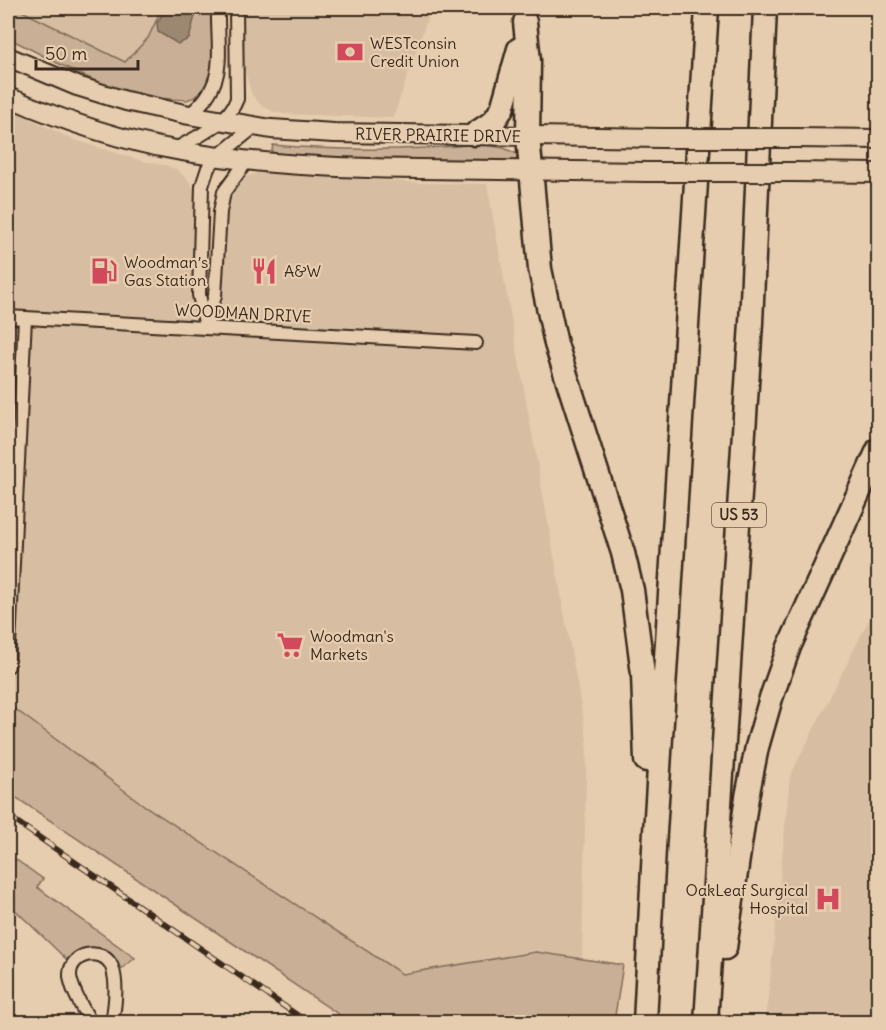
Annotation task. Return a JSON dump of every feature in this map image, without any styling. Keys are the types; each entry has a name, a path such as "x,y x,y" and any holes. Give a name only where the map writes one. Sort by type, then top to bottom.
{"highway":[{"path":"645,1023 707,8"},
{"name":"US 53","path":"708,1023 751,323 765,8"},
{"path":"526,15 529,61 528,136 540,269 556,344 623,553 632,590 643,674 646,759 654,848"},
{"path":"475,134 493,122 502,109 516,65 526,15"},
{"path":"708,1023 723,958 747,797 757,747 771,698 789,646 879,450"}],"main road":[{"name":"RIVER PRAIRIE DRIVE","path":"8,57 100,94 189,115 254,127 334,133 879,139"},
{"name":"RIVER PRAIRIE DRIVE","path":"8,97 99,131 174,150 247,161 340,168 879,173"}],"street":[{"path":"189,115 209,95 217,76 218,8"},
{"path":"174,150 220,121 234,107 237,99 236,8"},
{"path":"206,327 199,295 202,186 208,168 217,157 254,127"},
{"path":"206,327 215,296 220,212 224,192 247,161"},
{"name":"WOODMAN DRIVE","path":"8,317 476,343"},
{"path":"8,666 25,318"},
{"path":"90,1023 70,976 74,963 80,957 88,954 105,957 111,965 115,993 112,1023"}],"shaded area":[{"path":"8,8 16,8 125,62 148,38 162,8 211,8 212,58 208,83 200,93 187,100 150,97 111,87 75,72 8,38"},
{"path":"16,8 162,8 148,38 125,62"},
{"path":"166,8 197,8 189,39 178,44 158,32 157,23"},
{"path":"243,8 431,8 393,118 284,114 261,105 252,95 244,68"},
{"path":"8,108 72,139 178,170 188,180 194,189 196,203 191,334 224,335 222,293 225,211 230,190 242,178 258,173 424,183 487,184 587,739 582,958 536,952 402,974 145,806 8,705"},
{"path":"479,144 504,148 517,154 517,161 271,155 273,145 376,149"},
{"name":"OakLeaf Surgical Hospital","path":"878,602 878,1022 766,1022 790,776"},
{"path":"8,705 145,806 402,974 536,952 623,965 614,1022 350,1022 8,792"},
{"path":"8,854 43,879 37,887 135,958 120,970 112,955 97,949 81,950 67,960 8,903"}],"railway":[{"path":"8,816 307,1022"}],"place":[{"name":"WESTconsin Credit Union","path":"350,52"},
{"name":"Woodman’s Gas Station","path":"104,271"},
{"name":"A&W","path":"264,271"},
{"name":"Woodman's Markets","path":"290,645"},
{"name":"OakLeaf Surgical Hospital","path":"828,899"}]}
